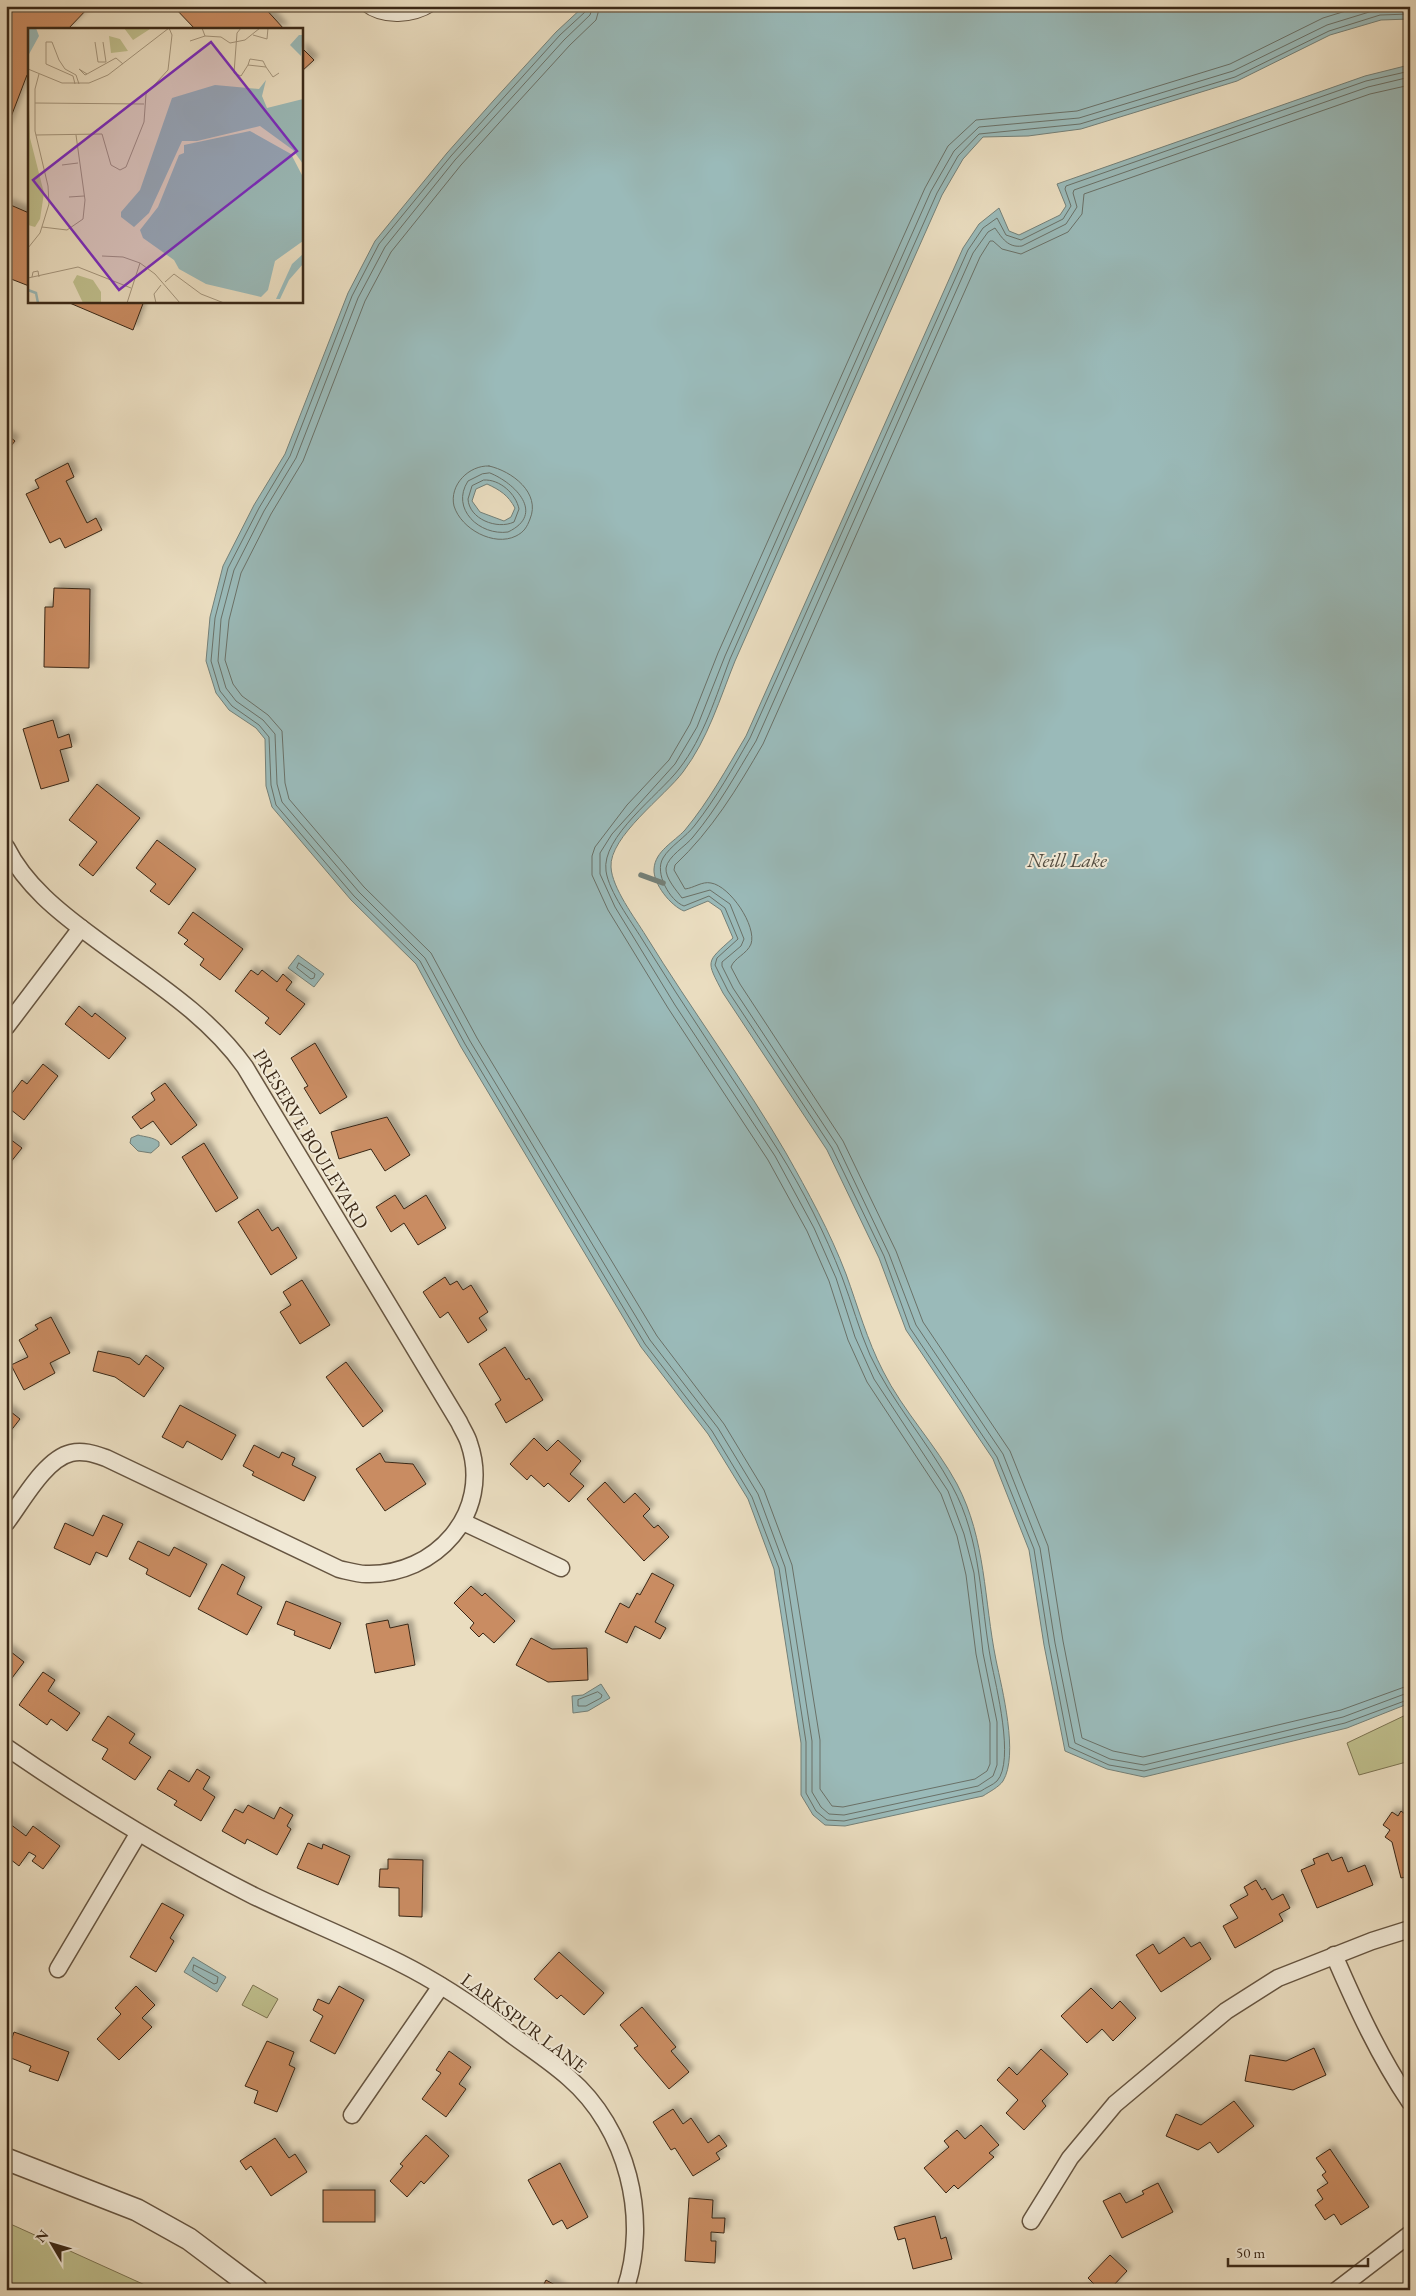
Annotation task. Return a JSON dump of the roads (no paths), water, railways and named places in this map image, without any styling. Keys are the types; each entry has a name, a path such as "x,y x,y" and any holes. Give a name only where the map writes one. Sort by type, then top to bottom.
{"street":[{"name":"PRESERVE BOULEVARD","path":"6,847 31,885 81,928 206,1022 228,1043 246,1067 469,1443 474,1469 472,1493 463,1522 453,1538 434,1555 418,1563 388,1573 364,1574 339,1569 106,1458 89,1444 58,1458 46,1470 6,1523"},
{"path":"6,1027 81,928"},
{"path":"463,1522 561,1568"},
{"name":"LARKSPUR LANE","path":"6,1747 138,1834 255,1896 401,1963 476,2007 570,2079 595,2107 616,2140 628,2175 634,2210 635,2249 625,2290"},
{"path":"58,1969 138,1834"},
{"path":"1031,2221 1070,2158 1116,2104 1226,2011 1278,1978 1334,1955 1410,1929"},
{"path":"1334,1955 1365,2024 1394,2078 1410,2102"},
{"name":"LARKSPUR LANE","path":"352,2115 440,1986"},
{"path":"6,2159 137,2210 189,2239 257,2290"},
{"path":"1337,2290 1410,2234"}],"lane":[{"path":"364,6 373,13 391,18 433,6"}],"water":[{"path":"584,6 1410,6 1410,19 1381,20 1330,35 1237,81 1081,129 1028,136 983,137 963,159 942,195 735,661 700,746 675,782 628,830 613,855 612,875 625,903 786,1153 840,1258 877,1359 900,1400 949,1470 967,1505 974,1526 1008,1722 1010,1755 1008,1770 1003,1781 983,1796 845,1826 825,1825 813,1815 801,1795 801,1743 774,1569 748,1499 708,1434 641,1347 461,1047 416,964 351,900 272,807 266,786 265,739 256,728 229,710 216,693 206,661 210,617 223,566 254,505 285,454 348,293 375,241 447,153 556,32","holes":["487,484 500,491 512,503 515,508 511,517 504,521 480,512 472,501 476,489"]},
{"name":"Neill Lake","path":"1410,66 1410,1703 1347,1728 1144,1777 1107,1769 1065,1751 1044,1645 1029,1550 993,1459 906,1330 879,1258 827,1150 723,993 713,974 711,962 713,958 733,938 721,910 708,901 684,911 679,908 660,888 654,875 654,869 661,852 685,830 702,808 746,736 963,248 979,224 999,208 1009,231 1019,235 1060,215 1066,206 1057,184 1365,76"},
{"path":"298,955 324,974 314,987 288,968"},
{"path":"138,1135 157,1140 159,1146 151,1153 138,1151 130,1143 131,1138"},
{"path":"601,1684 610,1698 588,1711 573,1713 572,1696 583,1695"},
{"path":"193,1957 226,1977 217,1992 184,1972"}],"waterway":[{"path":"641,875 663,883"}]}
